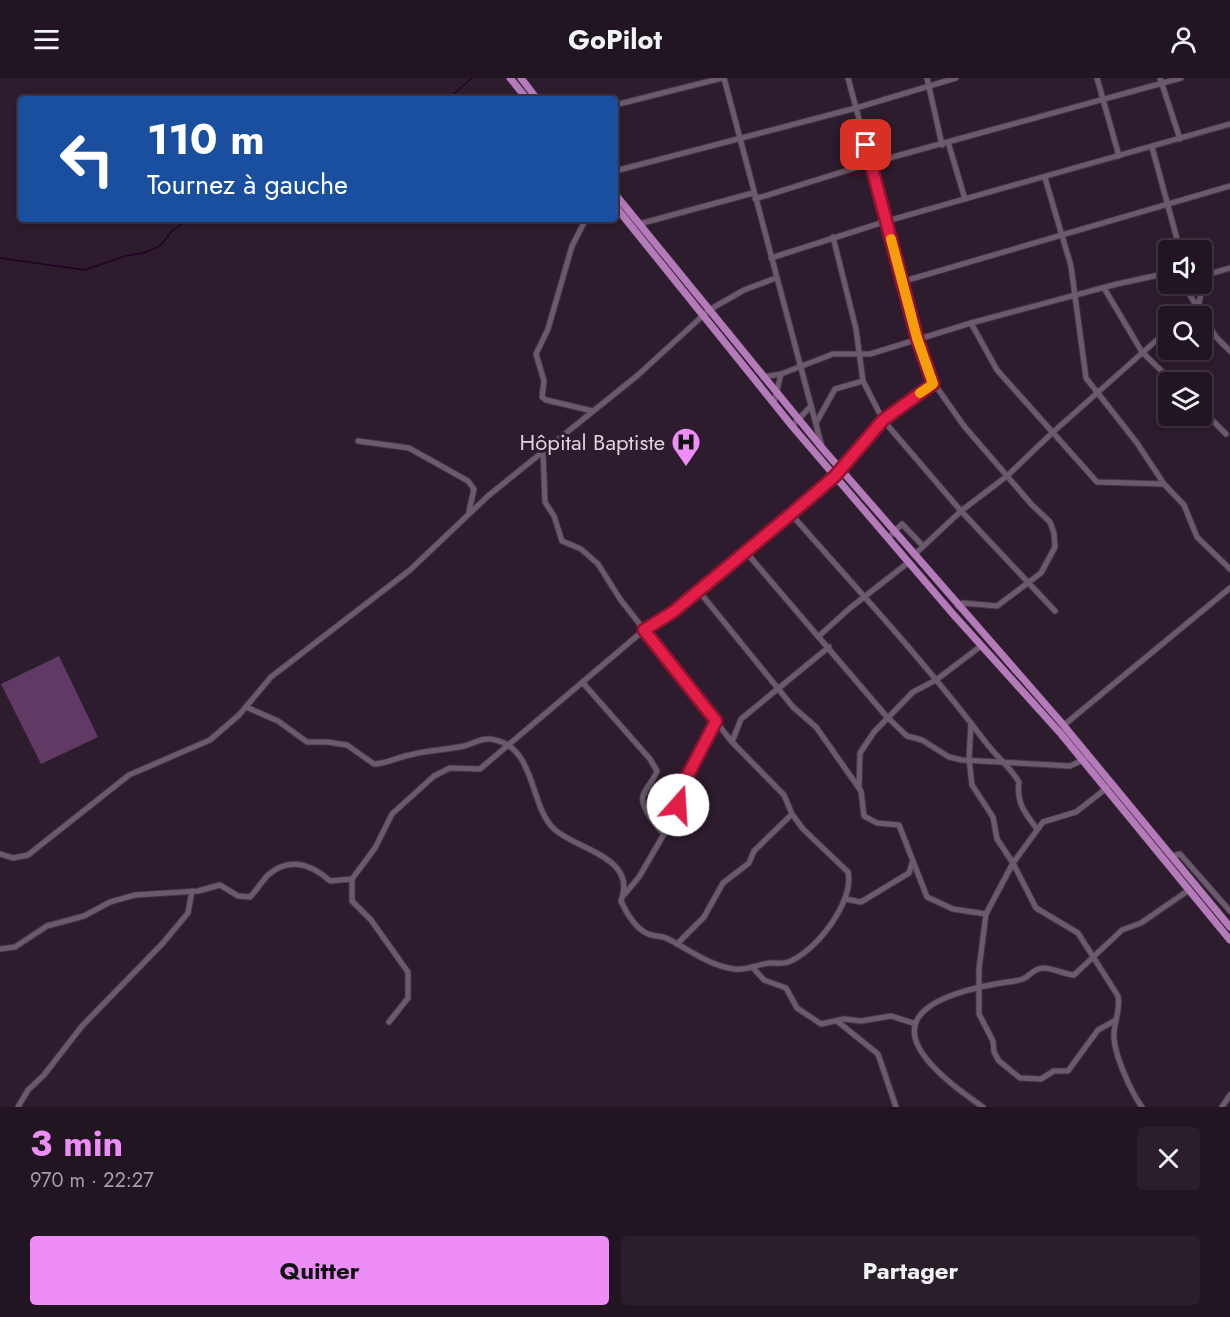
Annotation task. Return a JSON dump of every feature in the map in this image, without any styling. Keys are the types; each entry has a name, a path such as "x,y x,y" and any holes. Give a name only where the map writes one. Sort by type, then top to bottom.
{"main road":[{"path":"510,78 525,96"},
{"path":"520,78 535,96"},
{"path":"618,198 792,426 981,646 1086,758"},
{"path":"618,209 775,390 893,531 1064,725 1086,758 1230,940"},
{"path":"1109,787 1230,927"}],"street":[{"path":"618,104 723,78 823,449"},
{"path":"848,78 901,282 933,384 1007,476 1050,522 1054,533 1054,547 1051,556 1041,573 1028,583 997,606 963,603 958,606"},
{"path":"927,78 964,199"},
{"path":"618,170 856,108 956,78"},
{"path":"1097,78 1119,156"},
{"path":"639,224 754,196 1103,100 1161,80 1181,78"},
{"path":"1161,80 1180,139"},
{"path":"771,258 887,221 1230,124"},
{"path":"1152,147 1177,240"},
{"path":"1045,178 1071,266 1084,371 1097,394 1137,443 1164,484 1184,505 1197,537 1230,569"},
{"path":"901,282 1230,186"},
{"path":"584,222 572,246 548,329 536,354 544,381 542,397 593,411"},
{"path":"833,237 856,329 863,381 883,420 961,511 1054,611"},
{"path":"1212,274 1230,268"},
{"path":"763,377 781,374 833,354 870,354 971,323 1158,275"},
{"path":"0,854 13,858 28,855 129,775 210,740 246,707 271,677 372,602 425,556 469,512 593,411 707,313 744,290 776,278"},
{"path":"1104,288 1142,352 1163,372"},
{"path":"971,323 997,370 1097,482 1164,484"},
{"path":"1212,330 1230,351"},
{"path":"914,555 961,511 1007,476 1158,338"},
{"path":"774,402 775,390 781,374"},
{"path":"816,423 835,389 863,381"},
{"path":"389,1022 408,998 408,972 371,920 352,901 352,879 375,848 392,814 435,776 450,768 480,770 644,630 673,612 791,514 835,476 883,420 933,384"},
{"path":"792,426 811,406"},
{"path":"1212,420 1226,434"},
{"path":"358,441 409,447 468,481 474,489 469,512"},
{"path":"246,707 278,721 308,742 347,745 374,764 411,754 492,739 507,747 527,765 540,803 555,830 615,864 623,881 621,901 623,907 645,933 664,937 698,958 736,970 788,962 800,955 831,927 844,899 849,880 847,870 803,829 792,814 784,795 732,742 620,600 598,564 585,551 565,543 560,537 554,516 545,502 543,452"},
{"path":"791,514 936,680 1004,762 1019,782 1017,794 1020,806 1037,829"},
{"path":"888,538 902,524 923,546"},
{"path":"745,551 887,717 907,736 922,740 949,757 987,764 1004,762 1070,766 1086,758"},
{"path":"819,636 909,562"},
{"path":"1064,725 1230,588"},
{"path":"699,590 777,688 816,727 859,788"},
{"path":"981,646 936,680 913,692 887,717 860,753 857,772 864,816 877,823 899,825 927,897 953,909 986,914"},
{"path":"732,742 741,719 829,647"},
{"path":"583,683 650,759 657,771 643,796 643,802 656,826 664,834"},
{"path":"622,897 639,877 664,834 676,819 679,792 716,721"},
{"path":"971,723 969,759 972,785 988,807 997,839 1014,863 1036,908 1078,933 1118,996 1120,1006 1114,1039 1128,1082 1142,1107"},
{"path":"1109,787 1076,812 1043,822 1014,863 986,914 979,987 979,1014 993,1041 993,1052 999,1061 1020,1078 1041,1079 1054,1071 1068,1071 1098,1030 1116,1020"},
{"path":"677,944 705,917 723,883 749,863 754,851 792,814"},
{"path":"1171,856 1180,854 1230,911"},
{"path":"844,899 861,902 909,873 912,863"},
{"path":"0,949 15,947 47,926 84,916 110,902 135,896 192,891 219,885 238,896 250,897 268,875 285,865 314,867 330,881 352,879"},
{"path":"913,1023 925,1010 961,990 1022,979 1036,969 1043,968 1074,975 1122,930 1141,923 1189,890"},
{"path":"18,1107 28,1090 44,1075 82,1026 162,944 188,913 192,891"},
{"path":"752,967 764,980 786,988 797,1008 813,1021 821,1024 891,1016 913,1023"},
{"path":"837,1021 878,1054 896,1107"},
{"path":"913,1023 916,1044 939,1074 983,1107"},
{"path":"1222,1107 1230,1095"}],"shaded area":[{"path":"59,656 98,737 41,764 1,684"}],"waterway":[{"path":"451,96 472,78"},
{"path":"0,258 85,270 160,246 172,231 185,222"}],"slow traffic":[{"path":"891,239 917,338 933,384 920,393"}],"place":[{"name":"Hôpital Baptiste","path":"686,468"}],"route":[{"path":"678,805 679,792 716,721 644,630 673,612 791,514 822,484 835,476 883,420 933,384 928,375 901,282 866,145"}]}
